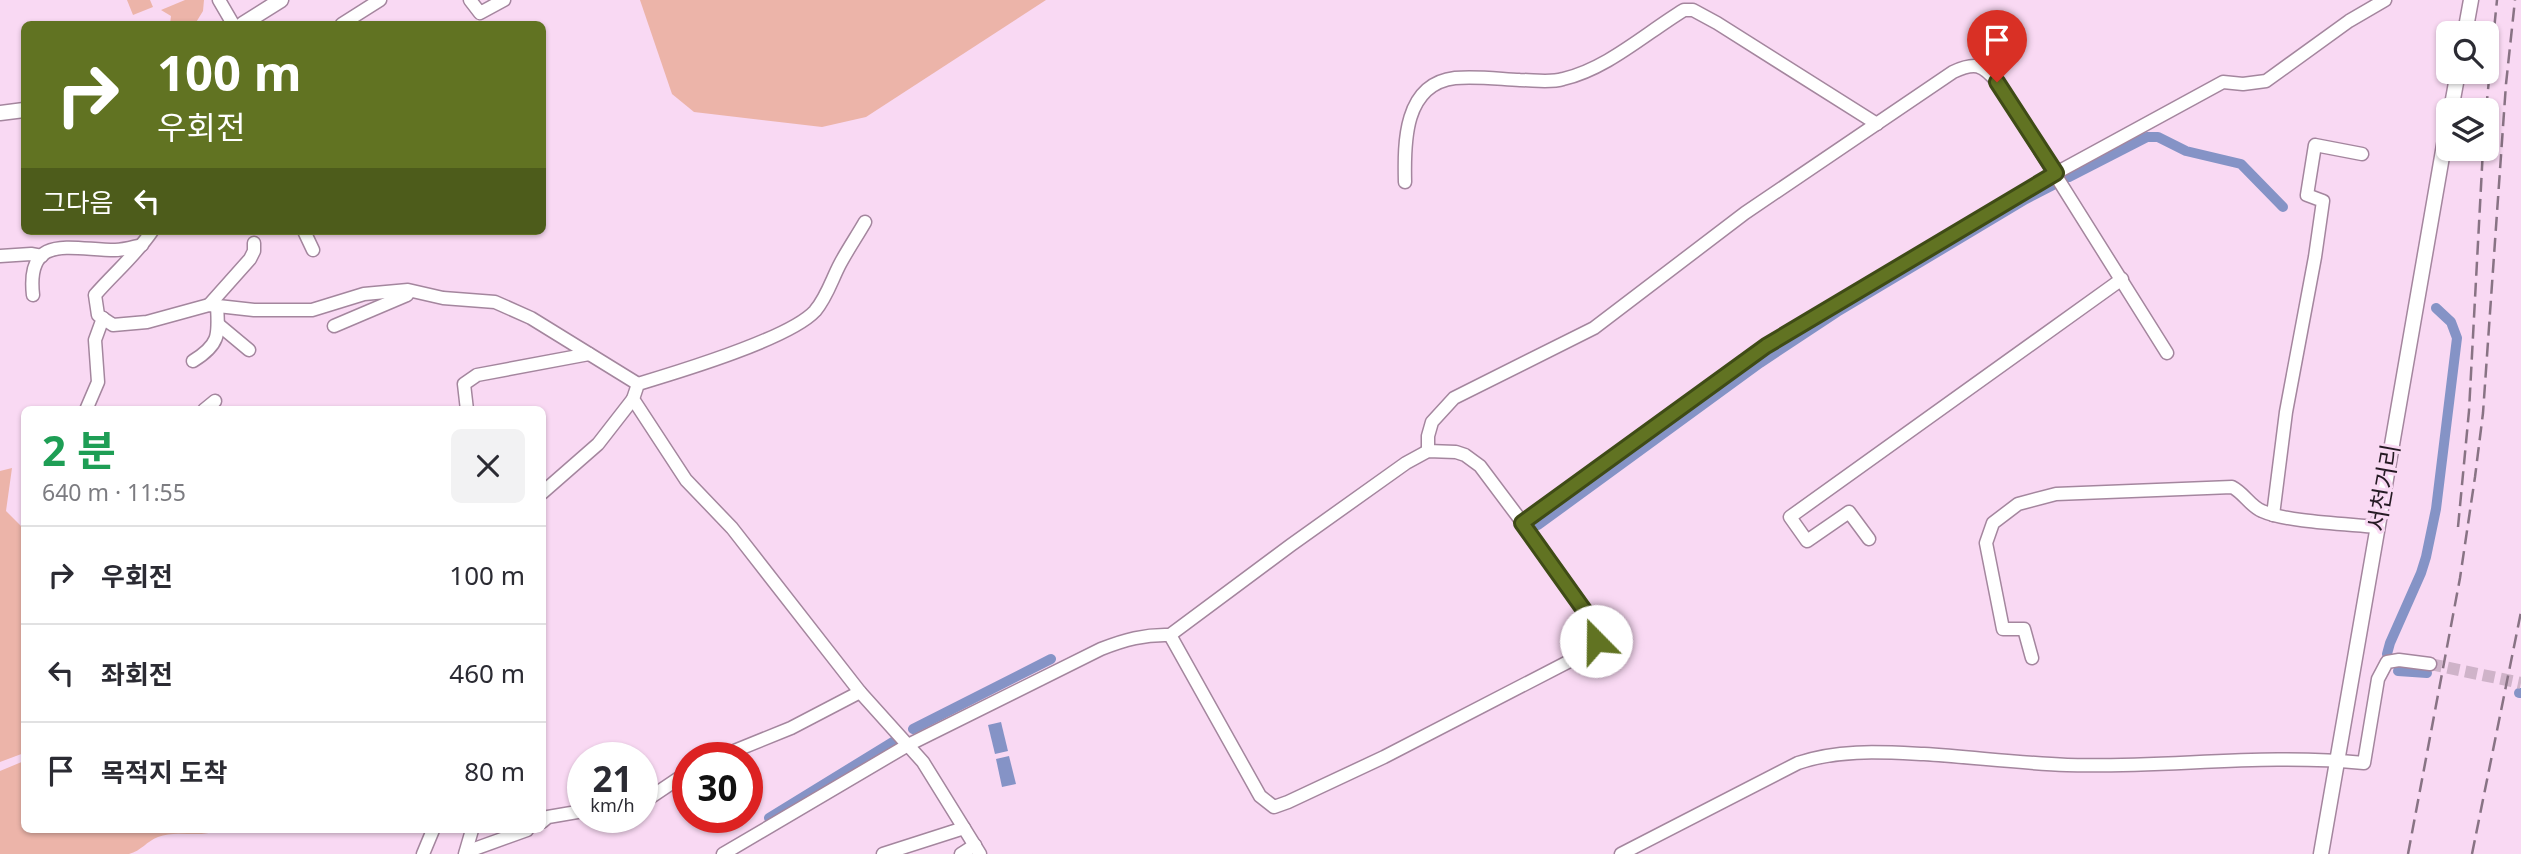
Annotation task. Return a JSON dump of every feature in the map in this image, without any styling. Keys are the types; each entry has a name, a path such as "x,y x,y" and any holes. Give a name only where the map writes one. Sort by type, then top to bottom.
{"main road":[{"path":"248,21 281,0"},
{"path":"2467,21 2471,0"},
{"path":"0,113 21,110"},
{"name":"서천거리","path":"2321,854 2441,161"}],"street":[{"path":"219,0 231,21"},
{"path":"347,21 380,0"},
{"path":"470,0 480,13 503,0"},
{"path":"1522,523 1766,346 2056,173 2223,82 2243,84 2266,81 2349,21 2385,0"},
{"path":"1405,182 1407,128 1415,104 1427,88 1454,78 1559,80 1578,75 1684,10 1693,10 1717,23 1877,124"},
{"path":"1428,451 1432,422 1454,398 1594,328 1745,213 1965,66 1986,69 1997,82 2167,353"},
{"path":"2273,515 2286,412 2323,201 2307,195 2315,145 2362,154"},
{"path":"149,235 95,295 97,314 113,325 129,325 213,305 254,310 312,310 364,294 408,290 443,298 495,302 531,318 638,384 683,370 796,326 818,308 865,222"},
{"path":"306,235 313,250"},
{"path":"213,305 250,259 254,243"},
{"path":"33,295 30,275 35,261 42,256 61,248 118,251 143,245"},
{"path":"0,256 42,256"},
{"path":"1869,539 1849,512 1807,541 1790,517 2122,279"},
{"path":"334,326 384,303 417,292"},
{"path":"192,361 213,347 217,340 219,325 213,305"},
{"path":"88,406 98,382 96,340 103,318"},
{"path":"219,325 249,351"},
{"path":"467,406 464,384 477,375 589,354"},
{"path":"546,490 598,444 633,399 638,384"},
{"path":"633,399 686,480 732,528 860,692 923,762 978,850 961,854"},
{"path":"209,406 215,401"},
{"path":"729,852 908,745 1101,649 1130,638 1170,635 1406,463 1428,451 1456,452 1480,466 1589,617 1596,633 1596,641 1591,650 1384,757 1274,807 1260,796 1170,635"},
{"path":"2032,658 2024,629 2003,629 1986,543 1993,523 2018,504 2056,494 2232,487 2242,492 2256,508 2273,515 2377,527"},
{"path":"1621,854 1798,763 1817,756 1843,752 1902,753 2074,765 2336,760 2364,763 2378,679 2387,662 2399,660 2430,664"},
{"path":"756,742 791,728 860,692"},
{"path":"546,819 567,814"},
{"path":"883,854 964,828"},
{"path":"423,854 432,833"},
{"path":"465,853 471,833"},
{"path":"465,853 519,833"}],"shaded area":[{"path":"127,0 150,0 153,7 133,15"},
{"path":"185,0 204,0 203,11 197,21 170,21 171,16 161,10"},
{"path":"640,0 1046,0 866,117 822,127 694,112 672,94"},
{"path":"12,468 6,511 21,526 21,754 0,762 0,471"},
{"path":"21,762 21,833 211,833 165,835 129,854 0,854 0,771"}],"water":[{"path":"1001,722 1008,751 995,754 988,725"},
{"path":"1009,756 1016,784 1002,787 996,759"}],"waterway":[{"path":"2069,177 2147,137 2158,137 2186,151 2241,164 2283,207"},
{"path":"1538,525 1760,363 1837,312 2053,185"},
{"path":"2387,654 2421,573 2436,509 2457,338 2451,322 2436,308"},
{"path":"913,729 1051,659"},
{"path":"2398,671 2427,673"},
{"path":"769,818 896,740"}],"tunnel":[{"path":"2430,664 2521,683"}],"railway":[{"path":"2487,98 2497,0"},
{"path":"2408,854 2460,578 2475,477 2483,413 2506,84 2515,0"},
{"path":"2458,527 2469,411 2482,161"},
{"path":"2472,854 2521,612"}],"route":[{"path":"1596,641 1596,633 1589,617 1522,523 1766,346 2056,173 1997,82"}]}
